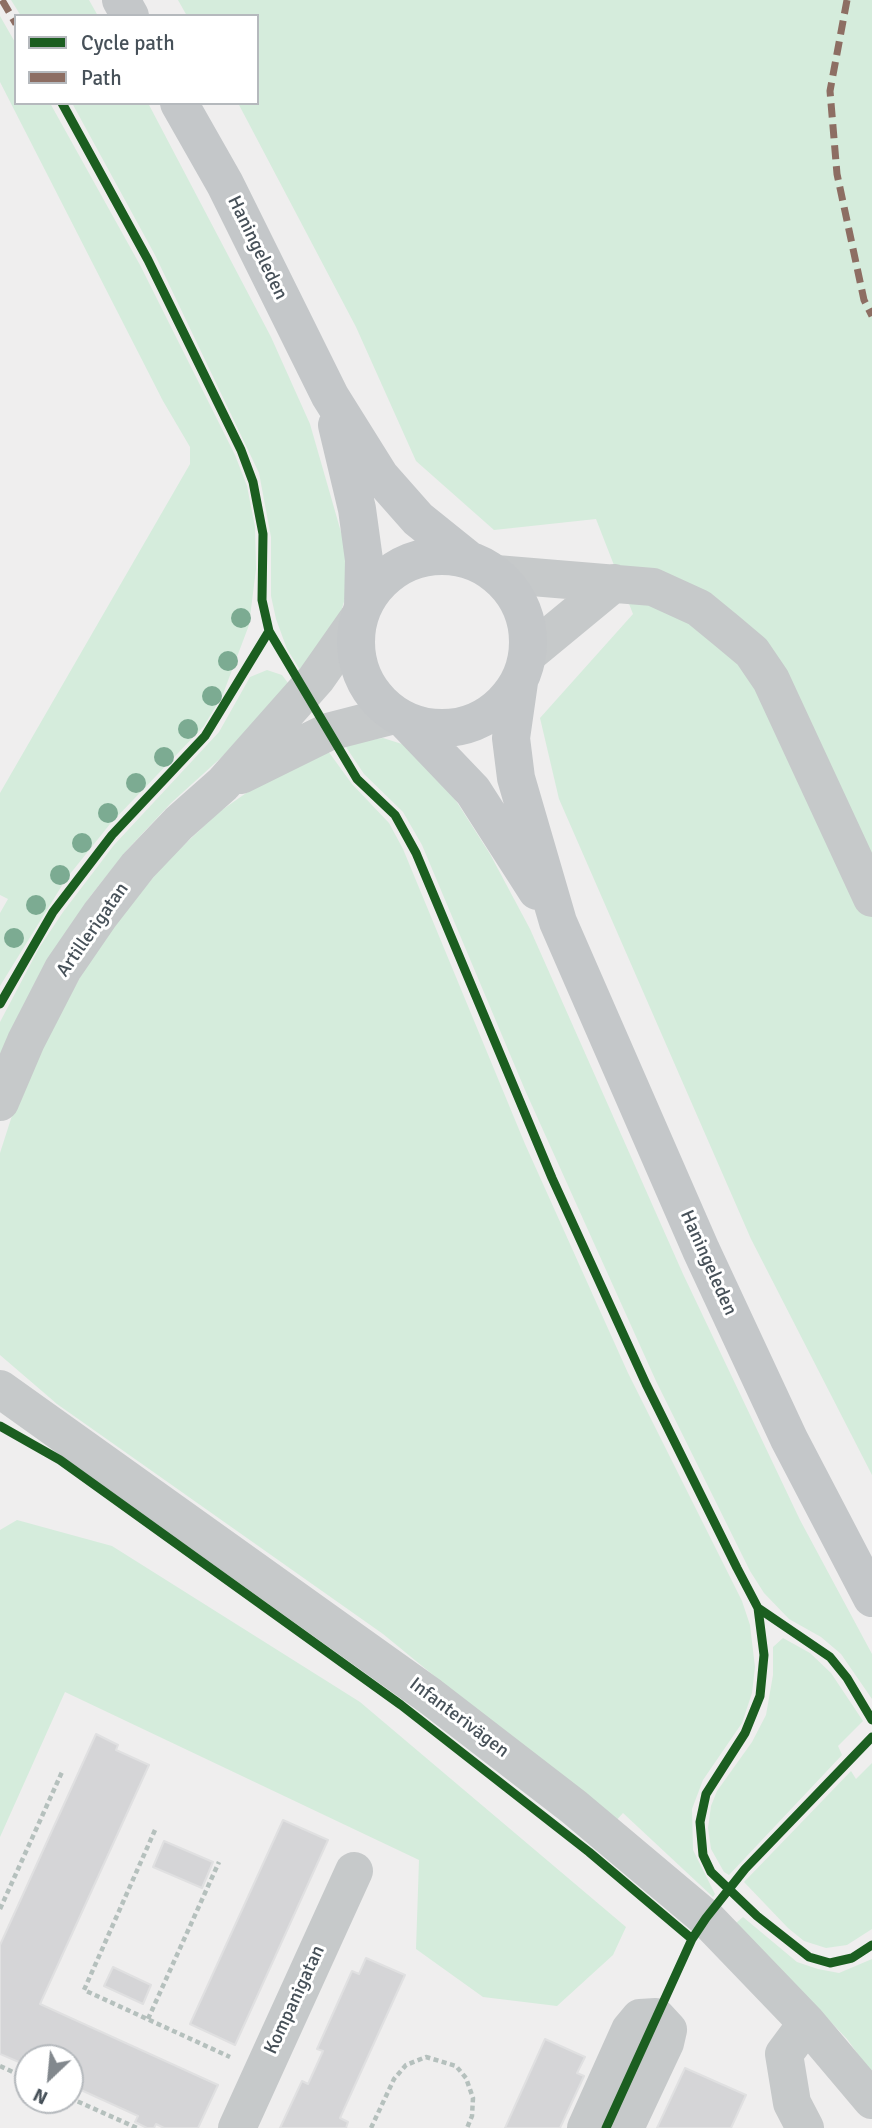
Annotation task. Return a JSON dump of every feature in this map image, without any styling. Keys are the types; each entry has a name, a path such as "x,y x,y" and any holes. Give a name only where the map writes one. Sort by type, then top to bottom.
{"main road":[{"name":"Haningeleden","path":"180,105 225,184 330,396 388,484 418,519 482,567"},
{"name":"Haningeleden","path":"330,396 356,509 364,559 360,613"},
{"path":"438,556 482,567 516,597 527,624 523,668 499,708 471,724 439,729 401,718 378,701 365,683 358,663 355,641 360,613 381,581 407,563 438,556"},
{"name":"Haningeleden","path":"523,668 511,738 516,778 558,922 707,1262 789,1439 872,1598"},
{"name":"Haningeleden","path":"401,718 473,791 558,922"}],"street":[{"path":"482,567 653,587 699,608 752,652 771,680 796,729 872,898"},
{"path":"523,668 614,583"},
{"name":"Artillerigatan","path":"0,1102 63,969 100,915 170,832 223,784 330,663 360,613"},
{"name":"Artillerigatan","path":"223,784 328,732 401,718"},
{"name":"Infanterivägen","path":"0,1389 430,1696 574,1807 706,1917 807,2023 872,2100"},
{"name":"Kompanigatan","path":"237,2128 354,1871"},
{"path":"586,2128 630,2030 640,2018 656,2017 668,2030 665,2043 625,2128"},
{"path":"805,2128 792,2103 783,2054 807,2023"}],"path":[{"path":"0,1909 62,1772"},
{"path":"155,1830 84,1990 262,2072"},
{"path":"148,2019 219,1863"},
{"path":"371,2128 394,2079 406,2065 426,2057 456,2066 466,2078 473,2098 472,2116 467,2128"},
{"path":"84,2104 137,2128"}],"green space":[{"path":"11,0 89,0 97,14 20,14"},
{"path":"178,0 872,0 872,1475 751,1239 559,799 540,718 633,614 596,519 494,530 416,461 356,327 239,105 259,105 259,14 186,14"},
{"path":"0,16 14,40 14,105 51,105 140,265 235,455 247,486 255,527 256,569 249,625 223,694 204,726 110,824 66,879 0,986 0,913 8,899 0,895 0,793 190,464 190,447 163,401 0,82"},
{"path":"73,105 149,105 271,337 310,424 345,546 346,595 341,612 302,673 287,649 271,596 271,537 259,473 155,255"},
{"path":"267,670 282,675 291,687 256,726 171,803 128,849 89,898 0,1054 0,1022 39,948 63,912 114,845 219,732 250,677"},
{"path":"383,738 402,744 446,785 490,854 530,929 683,1274 800,1520 872,1654 872,1699 841,1654 821,1637 789,1619 764,1593 750,1571 656,1381 525,1090 422,845 403,812 364,774 344,744"},
{"path":"328,751 352,784 389,823 403,849 525,1144 628,1373 742,1601 750,1625 755,1667 752,1693 742,1723 703,1780 692,1809 693,1850 715,1894 713,1897 623,1813 614,1823 383,1634 57,1404 0,1355 0,1153 17,1100 55,1021 90,960 127,908 169,859 219,812 262,782"},
{"path":"17,1520 112,1546 360,1702 626,1927 613,1955 557,2006 483,1997 416,1949 419,1860 65,1692 0,1837 0,1530"},
{"path":"783,1638 810,1653 831,1673 863,1721 838,1746 842,1755 729,1875 724,1872 711,1849 708,1828 711,1806 717,1791 752,1742 766,1715 773,1675 773,1647"},
{"path":"872,1763 872,1929 847,1945 826,1948 804,1941 744,1882 851,1771 856,1779"},
{"path":"743,1917 797,1962 818,1969 839,1973 872,1959 872,2074 847,2039 736,1923"}],"building":[{"path":"96,1734 118,1745 116,1750 149,1765 40,2004 218,2085 198,2128 164,2128 156,2124 154,2128 147,2128 135,2122 138,2116 84,2091 84,2044 14,2044 14,2060 0,2054 0,1945"},
{"path":"283,1820 328,1840 235,2045 190,2024"},
{"path":"164,1841 213,1862 202,1888 153,1867"},
{"path":"366,1958 405,1975 340,2118 348,2122 346,2128 280,2128 302,2081 308,2084 323,2051 317,2049 352,1971 359,1974"},
{"path":"113,1967 151,1985 143,2004 104,1986"},
{"path":"545,2039 585,2057 577,2073 584,2076 560,2128 505,2128"},
{"path":"685,2068 746,2095 731,2128 657,2128"}],"marked path":[{"path":"2,0 14,21"},
{"path":"847,0 830,91 837,174 864,300 872,316"}],"cycle path":[{"path":"63,105 148,260 241,450 253,482 263,534 262,600 269,631 357,779 395,815 416,853 552,1178 646,1384 737,1568 758,1608 830,1657 847,1678 872,1720"},
{"path":"0,1004 53,912 112,835 205,736 269,631"},
{"path":"0,1426 60,1460 401,1705 589,1852 692,1939"},
{"path":"758,1608 764,1655 760,1696 745,1733 706,1794 700,1822 703,1855 711,1872 757,1916 809,1957 830,1963 852,1958 872,1945"},
{"path":"606,2128 692,1939 706,1918 745,1869 872,1737"}]}
